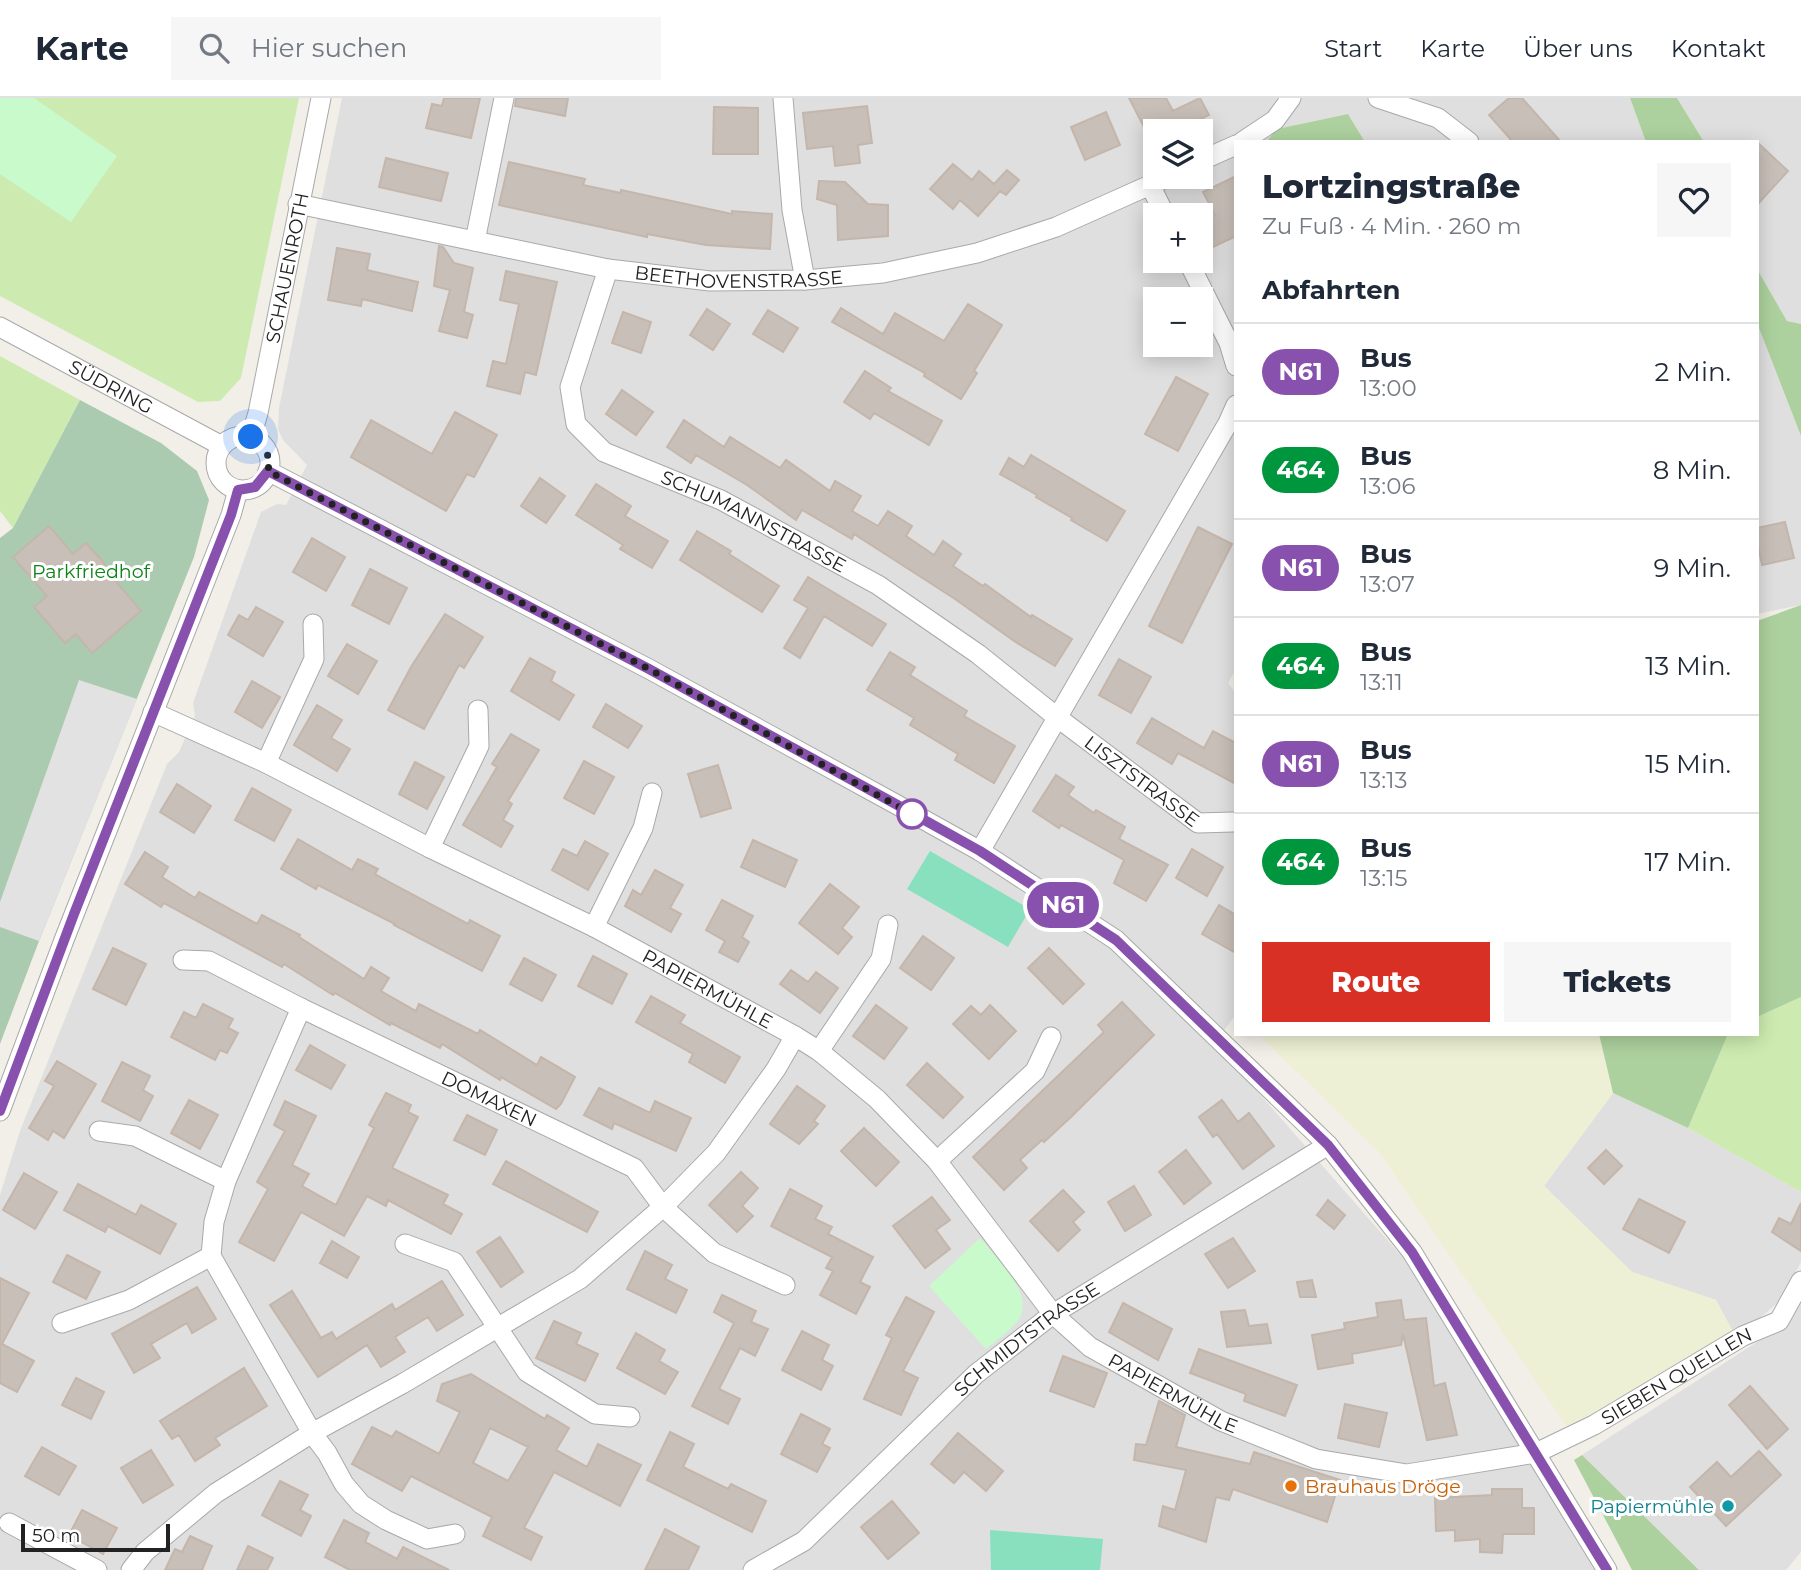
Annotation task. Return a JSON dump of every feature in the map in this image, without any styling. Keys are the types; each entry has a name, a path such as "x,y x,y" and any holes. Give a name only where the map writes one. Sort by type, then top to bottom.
{"street":[{"name":"SCHAUENROTH","path":"251,437 321,98"},
{"path":"475,242 504,98"},
{"path":"783,98 793,209 805,280"},
{"path":"1245,140 1275,120 1291,98"},
{"path":"1378,98 1438,118 1466,140"},
{"path":"1213,155 1234,146"},
{"name":"BEETHOVENSTRASSE","path":"298,204 608,269 710,281 805,280 883,273 977,253 1056,227 1143,188"},
{"name":"SCHUMANNSTRASSE","path":"608,269 570,387 576,424 604,452 722,500 878,585 978,654 1058,718"},
{"path":"1194,273 1229,343 1234,359"},
{"name":"SÜDRING","path":"0,327 222,446"},
{"path":"980,851 1234,410"},
{"path":"235,437 251,437 264,447 270,463 268,471 255,487 238,490 223,482 216,460 222,446 235,437"},
{"path":"268,471 649,669 980,851 1116,940 1328,1145 1412,1252 1606,1570"},
{"path":"0,1111 231,515 238,490"},
{"path":"266,763 314,659 313,624"},
{"path":"430,848 479,746 478,710"},
{"name":"PAPIERMÜHLE","path":"153,712 266,763 430,848 594,927 819,1051 877,1099 937,1161 1054,1314 1090,1347 1221,1422 1316,1459 1407,1474 1536,1453"},
{"name":"LISZTSTRASSE","path":"1058,718 1198,823 1233,822"},
{"path":"594,927 643,828 652,793"},
{"path":"819,1051 881,960 888,925"},
{"name":"DOMAXEN","path":"183,960 209,961 634,1168 663,1207 713,1253 785,1285"},
{"path":"301,1008 226,1181 214,1222 211,1256 312,1433 360,1504 386,1520 427,1539 455,1534"},
{"path":"131,1570 145,1552 216,1493 312,1433 402,1384 580,1279 663,1207 716,1153 776,1069 795,1036"},
{"path":"937,1161 1035,1071 1051,1037"},
{"path":"99,1131 135,1136 226,1181"},
{"name":"SCHMIDTSTRASSE","path":"753,1570 804,1541 976,1374 1054,1314 1328,1145"},
{"path":"405,1244 454,1262 527,1372 595,1414 630,1417"},
{"path":"62,1323 129,1300 211,1256"},
{"name":"SIEBEN QUELLEN","path":"1536,1453 1594,1425 1744,1336 1779,1321 1801,1281"},
{"path":"9,1523 97,1570"}],"shaded area":[{"path":"342,98 1630,98 1645,140 1364,140 1348,114 1278,129 1268,140 1234,140 1234,672 1228,683 1234,691 1234,1017 1215,1043 1404,1259 1576,1535 1595,1570 0,1570 0,1195 20,1131 167,764 179,752 195,716 193,703 261,512 277,504 286,505 307,465 283,440 278,429 279,408"},
{"path":"1677,98 1801,98 1801,324 1787,321 1759,272 1759,140 1703,140"},
{"path":"1759,328 1801,436 1801,605 1759,614"},
{"path":"79,680 137,699 39,941 0,927 0,902"},
{"path":"1613,1093 1688,1128 1801,1192 1801,1262 1782,1299 1748,1328 1732,1330 1716,1300 1632,1272 1544,1186"},
{"path":"1801,1290 1801,1552 1786,1570 1699,1570 1582,1455 1777,1329"}],"green space":[{"path":"0,98 299,98 241,378 220,401 198,402 0,296"},
{"path":"0,98 34,98 117,156 71,222 0,174"},
{"path":"1630,98 1677,98 1703,140 1645,140"},
{"path":"1348,114 1364,140 1268,140 1277,129"},
{"path":"1759,272 1787,321 1801,324 1801,436 1759,328"},
{"path":"0,356 80,400 13,528 0,511"},
{"name":"Parkfriedhof","path":"80,400 161,443 197,471 209,500 194,557 0,1044 0,538 13,528"},
{"path":"1801,605 1801,997 1759,1016 1759,620"},
{"path":"930,851 1030,909 1008,947 907,889"},
{"path":"1801,997 1801,1192 1688,1128 1727,1036 1759,1036 1759,1016"},
{"path":"1260,1036 1599,1036 1613,1093 1544,1186 1632,1272 1716,1300 1732,1330 1716,1344 1568,1428 1378,1151"},
{"path":"1599,1036 1727,1036 1688,1128 1613,1093"},
{"path":"980,1238 1018,1287 1023,1309 1016,1323 986,1349 929,1286"},
{"path":"1582,1455 1699,1570 1632,1570 1574,1460"},
{"path":"990,1530 1103,1539 1100,1570 991,1570"}],"building":[{"path":"444,98 480,98 471,138 426,128 432,104 442,106"},
{"path":"516,98 568,98 565,116 515,106"},
{"path":"1129,98 1166,98 1173,111 1200,98 1209,115 1201,119 1143,119 1143,125"},
{"path":"1509,98 1522,98 1559,140 1511,140 1489,115"},
{"path":"867,106 872,143 858,145 860,163 835,166 833,146 807,149 803,113"},
{"path":"714,107 758,108 758,154 713,154"},
{"path":"1106,112 1120,145 1085,160 1071,127"},
{"path":"1759,144 1788,171 1759,203"},
{"path":"386,158 448,173 441,201 379,187"},
{"path":"509,162 585,179 583,185 621,193 621,190 732,214 732,211 772,214 770,249 706,245 647,234 647,237 499,205"},
{"path":"953,164 972,180 979,171 994,184 1007,170 1019,180 1006,195 1000,191 978,216 960,200 953,209 930,189"},
{"path":"1234,177 1234,237 1213,247 1215,215 1213,203 1209,203 1203,192"},
{"path":"819,181 845,182 868,204 888,205 888,236 838,240 837,205 817,199"},
{"path":"439,246 443,247 454,263 473,268 464,312 473,315 467,338 439,331 450,290 434,286"},
{"path":"337,248 370,254 367,270 418,282 412,311 362,299 361,306 328,300"},
{"path":"506,271 557,282 536,375 525,372 520,394 487,386 493,361 506,364 519,304 500,300"},
{"path":"968,304 1002,325 974,371 977,373 961,399 924,376 925,373 832,322 841,308 883,334 895,313 944,341"},
{"path":"707,309 730,324 713,350 690,335"},
{"path":"768,310 798,328 783,352 753,334"},
{"path":"623,312 651,322 641,353 612,343"},
{"path":"865,371 891,388 888,391 942,421 929,445 874,413 870,419 844,402"},
{"path":"1176,377 1208,394 1178,451 1145,434"},
{"path":"622,390 653,412 636,435 606,414"},
{"path":"455,412 497,435 474,477 467,474 446,511 351,457 371,420 432,454"},
{"path":"684,420 724,447 730,437 780,468 786,460 830,491 835,481 861,496 852,511 878,526 888,511 912,526 906,536 934,555 943,541 961,554 953,566 983,586 985,584 1031,617 1032,615 1072,639 1055,666 854,534 852,539 802,510 796,520 747,485 696,455 691,463 667,447"},
{"path":"1031,455 1125,511 1107,541 1000,474 1009,458 1024,467"},
{"path":"540,478 565,496 546,523 521,506"},
{"path":"596,484 631,506 625,516 668,541 652,568 620,549 623,545 576,515"},
{"path":"1785,522 1794,558 1762,565 1759,528"},
{"path":"49,526 73,554 86,543 141,611 92,653 76,634 65,643 34,607 47,596 13,557"},
{"path":"1198,527 1232,544 1182,643 1149,626"},
{"path":"697,531 731,551 729,554 779,586 762,612 680,560"},
{"path":"312,538 345,557 326,591 293,572"},
{"path":"370,569 407,588 389,624 352,605"},
{"path":"808,577 886,624 872,646 824,616 800,658 784,648 808,608 794,600"},
{"path":"256,607 283,622 263,656 228,635 239,615 248,620"},
{"path":"445,614 483,637 464,668 459,665 424,729 388,710 411,667"},
{"path":"347,644 377,661 358,694 328,676"},
{"path":"890,652 915,667 910,675 967,711 964,716 1015,746 994,783 955,760 958,754 910,725 914,718 867,690"},
{"path":"530,658 555,672 551,681 574,695 559,720 511,691"},
{"path":"1119,659 1151,677 1131,713 1099,695"},
{"path":"252,681 280,697 262,728 235,712"},
{"path":"606,704 642,726 628,748 593,727"},
{"path":"317,705 342,720 331,738 350,749 337,771 294,745"},
{"path":"1152,718 1204,748 1213,731 1234,742 1234,783 1178,753 1172,764 1137,743"},
{"path":"511,734 539,750 508,801 512,804 503,820 513,826 501,847 463,825 497,767 492,764"},
{"path":"584,761 614,777 594,814 564,798"},
{"path":"415,762 444,777 427,809 399,794"},
{"path":"718,765 731,808 701,817 688,774"},
{"path":"1056,775 1074,787 1068,795 1094,813 1096,810 1125,827 1119,839 1168,865 1146,901 1114,883 1124,860 1061,825 1059,828 1033,811"},
{"path":"177,784 211,806 194,833 160,812"},
{"path":"252,788 291,810 274,841 235,820"},
{"path":"298,839 352,870 358,859 378,869 375,874 393,884 468,924 470,920 500,936 482,971 395,924 318,885 316,889 281,869"},
{"path":"753,840 797,860 785,887 741,867"},
{"path":"585,841 608,854 588,890 552,870 563,849 577,856"},
{"path":"1192,849 1223,867 1207,896 1176,878"},
{"path":"145,852 168,867 162,877 195,898 199,892 257,924 262,915 300,935 299,937 364,979 371,967 389,978 381,991 416,1011 419,1004 478,1034 480,1030 537,1065 541,1057 575,1077 561,1104 556,1109 501,1077 500,1080 442,1044 440,1048 391,1023 390,1025 335,993 333,995 284,964 282,967 164,903 161,907 125,884"},
{"path":"655,870 683,885 670,908 681,914 671,932 625,906 633,890 641,895"},
{"path":"830,884 859,907 842,928 852,937 838,954 799,923"},
{"path":"722,900 753,916 742,937 749,942 738,962 719,952 725,941 706,930"},
{"path":"1219,905 1234,914 1234,952 1202,934"},
{"path":"923,936 954,958 931,990 900,968"},
{"path":"113,948 146,964 126,1005 93,989"},
{"path":"1049,948 1084,984 1063,1004 1028,968"},
{"path":"593,956 627,974 612,1004 578,986"},
{"path":"524,958 556,975 542,1001 510,984"},
{"path":"791,970 808,982 816,972 838,988 820,1013 780,984"},
{"path":"651,996 685,1015 680,1023 740,1057 725,1083 689,1062 693,1054 636,1022"},
{"path":"1122,1002 1154,1035 1072,1116 1020,1160 1027,1168 1004,1190 973,1157 1104,1032 1098,1025"},
{"path":"203,1004 233,1019 228,1028 238,1033 227,1053 220,1050 215,1060 171,1037 184,1012 196,1018"},
{"path":"876,1005 907,1028 884,1059 853,1036"},
{"path":"990,1005 1016,1031 989,1059 953,1024 971,1006 981,1015"},
{"path":"310,1045 345,1065 331,1089 296,1070"},
{"path":"57,1061 96,1084 64,1138 53,1131 48,1140 29,1128 54,1086 45,1081"},
{"path":"122,1062 150,1076 143,1090 153,1096 140,1121 102,1101"},
{"path":"927,1063 963,1097 943,1118 907,1085"},
{"path":"797,1086 825,1106 814,1121 818,1124 799,1144 770,1124"},
{"path":"599,1088 650,1113 655,1101 691,1118 676,1151 614,1123 612,1129 584,1115"},
{"path":"386,1093 411,1105 408,1112 418,1117 392,1168 448,1195 443,1204 462,1214 451,1234 388,1200 386,1206 367,1196 344,1236 301,1212 274,1261 239,1242 268,1189 257,1182 285,1131 274,1125 285,1101 316,1116 292,1165 309,1174 302,1186 336,1205 374,1128 369,1125"},
{"path":"189,1100 218,1115 200,1149 171,1133"},
{"path":"1222,1100 1238,1122 1249,1113 1274,1146 1243,1169 1217,1134 1213,1137 1199,1117"},
{"path":"467,1115 497,1130 485,1155 454,1140"},
{"path":"864,1128 899,1162 876,1186 841,1151"},
{"path":"1186,1150 1211,1183 1184,1204 1159,1172"},
{"path":"1606,1150 1622,1166 1604,1184 1588,1168"},
{"path":"506,1161 598,1212 587,1232 493,1184"},
{"path":"741,1172 758,1188 742,1206 753,1216 737,1232 709,1205"},
{"path":"24,1173 57,1192 35,1229 3,1210"},
{"path":"78,1184 136,1215 141,1205 176,1224 160,1254 108,1226 105,1232 64,1210"},
{"path":"1134,1186 1151,1215 1125,1231 1108,1202"},
{"path":"790,1189 822,1206 815,1219 832,1227 828,1234 873,1257 860,1282 870,1287 856,1314 820,1295 833,1271 826,1268 832,1257 771,1226"},
{"path":"1063,1190 1084,1212 1073,1222 1080,1230 1058,1251 1030,1221"},
{"path":"932,1197 950,1220 936,1230 950,1249 925,1268 893,1226"},
{"path":"1639,1199 1685,1222 1669,1253 1623,1229"},
{"path":"1328,1200 1345,1215 1334,1229 1317,1215"},
{"path":"1801,1203 1801,1251 1772,1232 1779,1218 1791,1224"},
{"path":"500,1237 523,1272 501,1287 477,1252"},
{"path":"1233,1238 1255,1271 1228,1288 1205,1254"},
{"path":"332,1241 359,1257 347,1278 320,1263"},
{"path":"645,1251 672,1265 665,1279 687,1290 676,1313 627,1289"},
{"path":"67,1255 100,1272 86,1299 53,1282"},
{"path":"0,1278 29,1293 2,1344 34,1361 17,1392 0,1383"},
{"path":"1312,1280 1316,1297 1300,1297 1297,1282"},
{"path":"442,1281 463,1315 437,1331 428,1317 395,1337 405,1352 381,1367 367,1345 318,1377 270,1305 292,1291 321,1338 332,1332 336,1339 392,1304 395,1310"},
{"path":"197,1287 216,1319 192,1333 187,1323 151,1344 160,1358 134,1373 112,1334"},
{"path":"722,1295 756,1311 751,1322 768,1329 755,1356 740,1348 719,1389 740,1399 728,1424 692,1406 734,1323 714,1312"},
{"path":"906,1297 934,1312 903,1371 918,1378 901,1415 864,1399 892,1338 886,1335"},
{"path":"1401,1300 1404,1320 1426,1318 1434,1386 1445,1383 1457,1435 1427,1440 1403,1334 1401,1345 1352,1354 1353,1363 1318,1369 1312,1335 1345,1329 1344,1323 1378,1317 1376,1303"},
{"path":"1123,1303 1172,1329 1158,1360 1109,1332"},
{"path":"1245,1310 1249,1326 1267,1324 1271,1343 1227,1347 1221,1312"},
{"path":"554,1321 581,1333 576,1344 598,1354 585,1381 536,1358"},
{"path":"802,1331 829,1345 822,1360 833,1366 821,1390 782,1370"},
{"path":"636,1333 665,1350 659,1361 678,1372 665,1394 617,1368"},
{"path":"1199,1349 1297,1385 1285,1416 1244,1401 1246,1394 1190,1373"},
{"path":"1063,1356 1107,1373 1094,1407 1050,1391"},
{"path":"244,1368 267,1406 215,1438 220,1445 195,1461 179,1435 172,1439 160,1421"},
{"path":"471,1374 545,1419 547,1415 569,1428 556,1450 587,1467 598,1444 641,1465 620,1506 554,1472 524,1528 542,1537 531,1560 483,1536 492,1517 411,1476 402,1491 352,1464 372,1427 392,1437 396,1431 439,1454 460,1412 437,1401 442,1384","holes":["490,1428 528,1447 508,1481 473,1463"]},
{"path":"76,1378 104,1392 91,1419 62,1405"},
{"path":"1750,1386 1788,1429 1767,1449 1729,1405"},
{"path":"1159,1401 1185,1415 1176,1447 1250,1464 1254,1452 1340,1480 1327,1522 1233,1489 1229,1500 1216,1497 1206,1542 1159,1526 1163,1506 1175,1510 1186,1470 1134,1460 1136,1444 1146,1445"},
{"path":"1345,1404 1387,1413 1379,1447 1338,1438"},
{"path":"801,1414 830,1429 822,1444 830,1448 817,1472 781,1454"},
{"path":"670,1432 694,1444 683,1467 728,1489 731,1484 766,1501 752,1532 647,1480"},
{"path":"958,1433 1003,1471 986,1491 964,1472 954,1483 931,1464"},
{"path":"42,1447 76,1466 59,1495 25,1476"},
{"path":"151,1450 173,1485 143,1503 121,1468"},
{"name":"Papiermühle","path":"1759,1451 1781,1475 1726,1526 1690,1487 1717,1462 1731,1477"},
{"path":"280,1481 308,1495 300,1510 311,1516 301,1536 262,1515"},
{"path":"1492,1489 1522,1489 1522,1508 1534,1508 1534,1534 1503,1534 1502,1553 1480,1552 1480,1539 1455,1541 1455,1530 1436,1531 1435,1498 1492,1495"},
{"path":"892,1501 919,1533 888,1559 861,1527"},
{"path":"82,1510 117,1528 103,1554 69,1535"},
{"path":"344,1520 369,1533 365,1542 397,1559 403,1547 449,1570 350,1570 325,1557"},
{"path":"665,1529 699,1547 688,1570 645,1570"},
{"path":"190,1536 212,1546 202,1570 165,1570 175,1549 182,1552"},
{"path":"248,1546 273,1558 267,1570 237,1570"}],"bus line":[{"name":"N61","path":"0,1111 156,702 231,515 238,490 255,487 261,483 268,471 649,669 892,802 980,851 1116,940 1328,1145 1412,1252 1607,1570"}],"place":[{"name":"Brauhaus Dröge","path":"1291,1486"},
{"name":"Papiermühle","path":"1728,1506"}],"route":[{"path":"251,437 264,447 270,463 268,471 649,669 912,814"}]}
